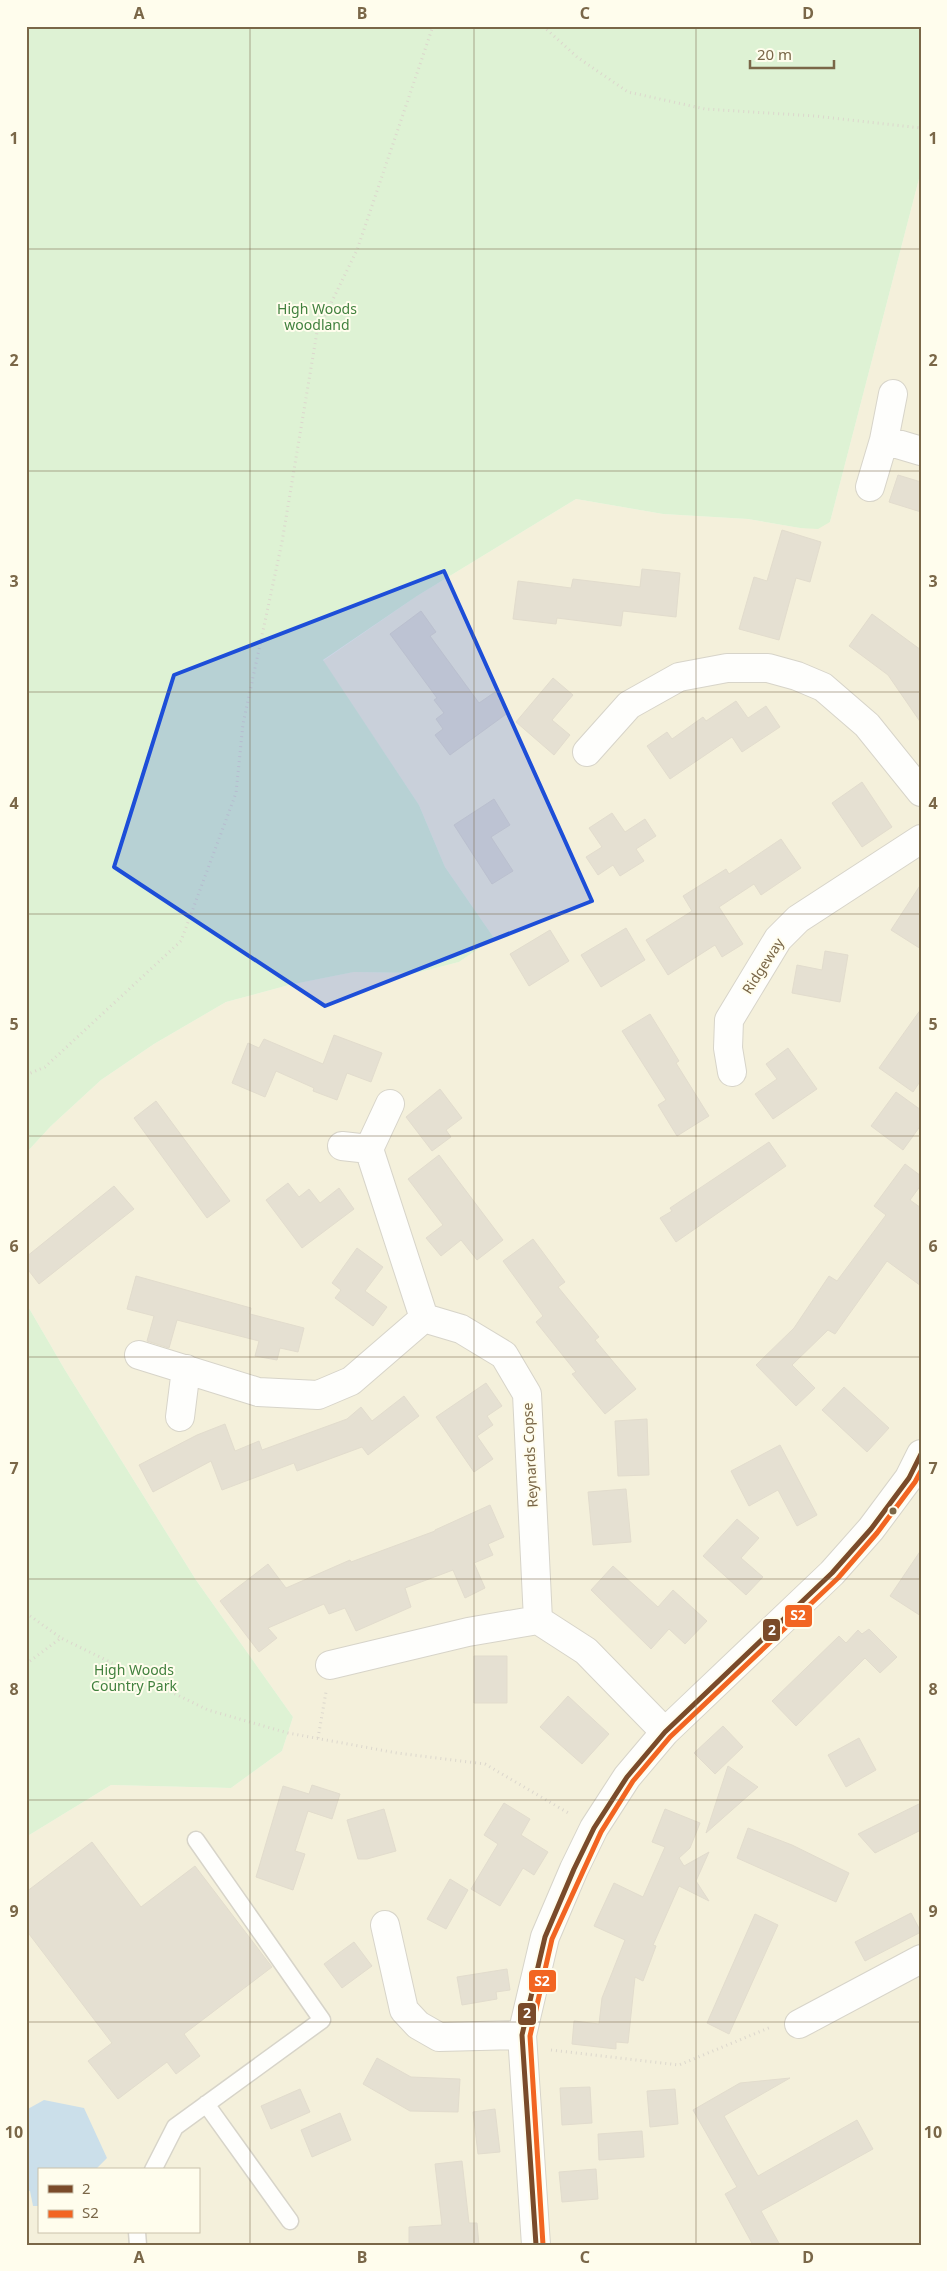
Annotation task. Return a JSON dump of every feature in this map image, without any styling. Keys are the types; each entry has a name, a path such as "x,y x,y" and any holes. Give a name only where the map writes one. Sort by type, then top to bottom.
{"street":[{"path":"870,487 884,440 893,394"},
{"path":"884,440 921,451"},
{"path":"587,752 629,706 678,677 727,668 768,668 797,676 823,687 867,725 921,792"},
{"name":"Ridgeway","path":"732,1072 728,1048 729,1020 778,939 798,918 921,839"},
{"path":"139,1355 258,1392 318,1395 351,1381 424,1318 369,1149 390,1104"},
{"path":"342,1146 369,1149"},
{"name":"Reynards Copse","path":"424,1318 461,1330 504,1355 527,1394 538,1620"},
{"path":"180,1417 186,1369"},
{"path":"536,2245 523,2041 545,1937 574,1869 594,1828 627,1777 665,1732 832,1573 871,1529 909,1478 921,1454"},
{"path":"330,1665 385,1662 468,1632 538,1620 586,1651 665,1732"},
{"path":"385,1925 404,2010 418,2025 439,2037 523,2041"},
{"path":"799,2024 921,1959"}],"lane":[{"path":"154,2168 175,2127 322,2020 196,1840"},
{"path":"206,2104 290,2221"}],"path":[{"path":"26,1075 45,1067 181,941 236,793 243,724 282,542 316,332 357,250 432,26"},
{"path":"543,26 577,57 628,92 705,109 815,116 921,128"},
{"path":"26,1613 61,1638 208,1710 288,1732 318,1738 397,1753 485,1764 594,1828"},
{"path":"26,1664 61,1638"},
{"path":"318,1738 330,1665"},
{"path":"523,2041 679,2065 785,2021 799,2024"}],"highlighted area":[{"path":"444,571 592,901 325,1006 114,867 174,675"}],"shaded area":[{"path":"921,171 921,2245 26,2245 26,1837 111,1785 231,1788 282,1751 293,1717 196,1580 65,1370 26,1303 26,1153 51,1126 101,1080 154,1044 226,1002 289,985 354,972 416,973 459,962 494,938 445,867 419,805 323,661 417,596 576,499 663,514 748,519 800,528 830,522"}],"green space":[{"name":"High Woods woodland","path":"26,26 921,26 921,171 830,522 818,529 800,528 748,519 663,514 576,499 417,596 323,660 419,805 445,867 494,938 459,962 416,973 354,972 289,985 226,1002 154,1044 101,1080 51,1126 26,1153"},
{"name":"High Woods Country Park","path":"26,1303 65,1370 196,1580 293,1717 282,1751 231,1788 111,1785 26,1837"}],"water":[{"path":"44,2100 84,2108 107,2158 97,2168 38,2168 38,2206 33,2206 30,2191 26,2190 26,2110"}],"building":[{"path":"898,475 921,482 921,512 889,502"},
{"path":"782,530 821,542 810,582 796,578 779,640 739,629 754,577 767,581"},
{"path":"642,569 680,573 676,617 623,611 621,626 557,618 556,624 513,619 518,581 571,588 573,579 640,587"},
{"path":"421,611 436,632 430,636 479,703 495,692 509,712 450,755 435,735 443,729 436,719 444,713 434,700 437,698 390,634"},
{"path":"872,614 921,650 921,723 888,675 849,646"},
{"path":"553,678 573,695 552,720 570,735 554,755 516,722"},
{"path":"736,701 748,718 766,706 780,727 742,752 732,737 670,779 647,746 667,732 672,739 703,717 706,721"},
{"path":"862,782 892,827 862,847 832,803"},
{"path":"494,799 510,825 491,837 513,871 492,884 454,825"},
{"path":"612,813 625,832 645,819 656,836 636,849 644,861 620,876 613,865 598,875 586,857 602,847 589,828"},
{"path":"781,839 801,868 761,895 754,884 719,907 743,944 722,957 715,945 668,975 646,940 692,911 683,896 726,869 729,874"},
{"path":"921,884 921,949 891,930"},
{"path":"626,928 645,960 601,987 581,955"},
{"path":"550,930 569,961 529,986 510,954"},
{"path":"825,951 848,955 840,1002 792,993 797,965 822,970"},
{"path":"921,1009 921,1080 913,1092 879,1068"},
{"path":"650,1014 679,1061 676,1063 709,1116 677,1136 658,1105 666,1100 622,1031"},
{"path":"334,1035 382,1053 371,1082 347,1073 337,1100 313,1091 314,1088 276,1071 265,1097 232,1083 248,1043 259,1048 264,1039 323,1064"},
{"path":"788,1048 817,1089 773,1119 755,1094 777,1079 766,1064"},
{"path":"440,1089 462,1118 446,1130 451,1137 432,1151 406,1117"},
{"path":"896,1092 921,1110 921,1125 903,1150 871,1126"},
{"path":"156,1101 230,1201 207,1218 134,1118"},
{"path":"769,1142 786,1166 676,1242 660,1218 672,1211 670,1208"},
{"path":"439,1155 503,1240 477,1260 461,1240 441,1256 426,1238 443,1225 408,1179"},
{"path":"905,1164 921,1176 921,1185 910,1200 921,1208 921,1286 887,1261 835,1334 828,1330 792,1365 815,1388 796,1406 756,1365 794,1328 829,1276 837,1281 886,1215 874,1206"},
{"path":"288,1183 299,1197 309,1189 320,1203 339,1188 354,1209 302,1248 266,1200"},
{"path":"114,1186 134,1209 39,1284 26,1267 26,1257"},
{"path":"533,1239 565,1282 558,1287 599,1337 595,1340 636,1389 605,1414 572,1374 576,1372 536,1322 543,1316 503,1261"},
{"path":"357,1248 383,1267 365,1291 387,1307 373,1326 335,1298 341,1290 332,1283"},
{"path":"136,1276 251,1308 250,1314 304,1328 298,1352 280,1348 277,1360 255,1356 259,1341 177,1320 169,1348 147,1341 154,1316 127,1309"},
{"path":"486,1383 502,1406 487,1416 493,1425 477,1436 493,1459 474,1472 436,1417"},
{"path":"844,1387 889,1428 867,1452 822,1410"},
{"path":"404,1396 419,1416 368,1455 362,1447 297,1471 294,1463 222,1490 211,1461 153,1492 139,1465 197,1435 225,1424 235,1451 259,1441 262,1450 347,1419 361,1407 372,1421"},
{"path":"647,1419 649,1475 618,1476 615,1421"},
{"path":"780,1445 817,1515 797,1526 778,1490 749,1506 731,1471"},
{"path":"626,1489 631,1542 593,1545 588,1492"},
{"path":"490,1505 504,1537 488,1544 493,1555 474,1563 485,1588 465,1598 453,1570 405,1588 411,1607 356,1631 345,1608 329,1614 324,1604 268,1628 277,1638 259,1652 220,1601 268,1564 286,1588 350,1560 351,1562 435,1531"},
{"path":"737,1519 759,1538 741,1558 763,1577 746,1595 703,1556"},
{"path":"921,1550 921,1616 890,1596"},
{"path":"613,1566 658,1607 673,1590 707,1621 685,1644 669,1629 651,1649 591,1590"},
{"path":"869,1629 897,1657 880,1673 865,1658 796,1726 772,1701 839,1636 846,1643 858,1630 862,1634"},
{"path":"474,1656 507,1656 507,1703 474,1703"},
{"path":"568,1696 609,1734 582,1764 540,1727"},
{"path":"723,1726 743,1747 715,1774 694,1753"},
{"path":"859,1738 876,1770 846,1787 828,1755"},
{"path":"728,1766 758,1787 706,1833"},
{"path":"312,1785 340,1794 332,1819 308,1811 295,1851 305,1854 293,1890 256,1877 283,1786 309,1794"},
{"path":"504,1803 530,1819 521,1835 548,1852 534,1875 523,1868 500,1906 471,1889 498,1844 484,1835"},
{"path":"921,1803 921,1830 875,1853 858,1834"},
{"path":"384,1809 396,1851 367,1859 358,1859 347,1820"},
{"path":"665,1809 700,1823 690,1848 679,1858 684,1866 709,1852 696,1881 709,1901 679,1886 653,1945 656,1946 643,1981 635,1977 628,2043 616,2042 616,2049 572,2044 574,2021 599,2024 602,1998 625,1940 594,1926 614,1883 643,1897 665,1847 652,1842"},
{"path":"748,1828 792,1845 849,1873 836,1902 737,1858"},
{"path":"92,1842 141,1907 195,1866 272,1967 184,2034 200,2056 176,2074 167,2062 118,2099 88,2061 112,2043 26,1930 26,1892"},
{"path":"450,1879 468,1890 446,1929 427,1919"},
{"path":"911,1913 921,1932 865,1961 855,1942"},
{"path":"755,1914 778,1925 729,2034 707,2023"},
{"path":"354,1942 372,1966 342,1988 324,1964"},
{"path":"507,1969 510,1990 496,1992 497,1999 462,2005 457,1977"},
{"path":"377,2058 411,2077 460,2079 458,2112 410,2111 363,2084"},
{"path":"790,2078 724,2116 758,2176 857,2120 873,2149 761,2211 780,2245 753,2245 725,2194 737,2187 693,2110 740,2083"},
{"path":"590,2087 592,2123 562,2125 560,2088"},
{"path":"300,2089 310,2112 271,2129 261,2106"},
{"path":"675,2089 678,2124 650,2127 647,2091"},
{"path":"495,2109 500,2152 478,2154 473,2112"},
{"path":"340,2113 351,2140 312,2157 301,2130"},
{"path":"642,2131 644,2157 599,2160 598,2134"},
{"path":"462,2161 469,2223 477,2223 479,2245 409,2245 409,2227 442,2225 435,2164"},
{"path":"596,2169 598,2199 562,2202 559,2172"}],"transit line":[{"name":"2","path":"536,2245 522,2035 545,1937 574,1869 594,1828 627,1777 665,1732 832,1573 871,1529 909,1478 921,1454"},
{"name":"S2","path":"543,2245 530,2036 552,1939 601,1832 633,1781 670,1737 838,1578 877,1533 921,1471"}]}
